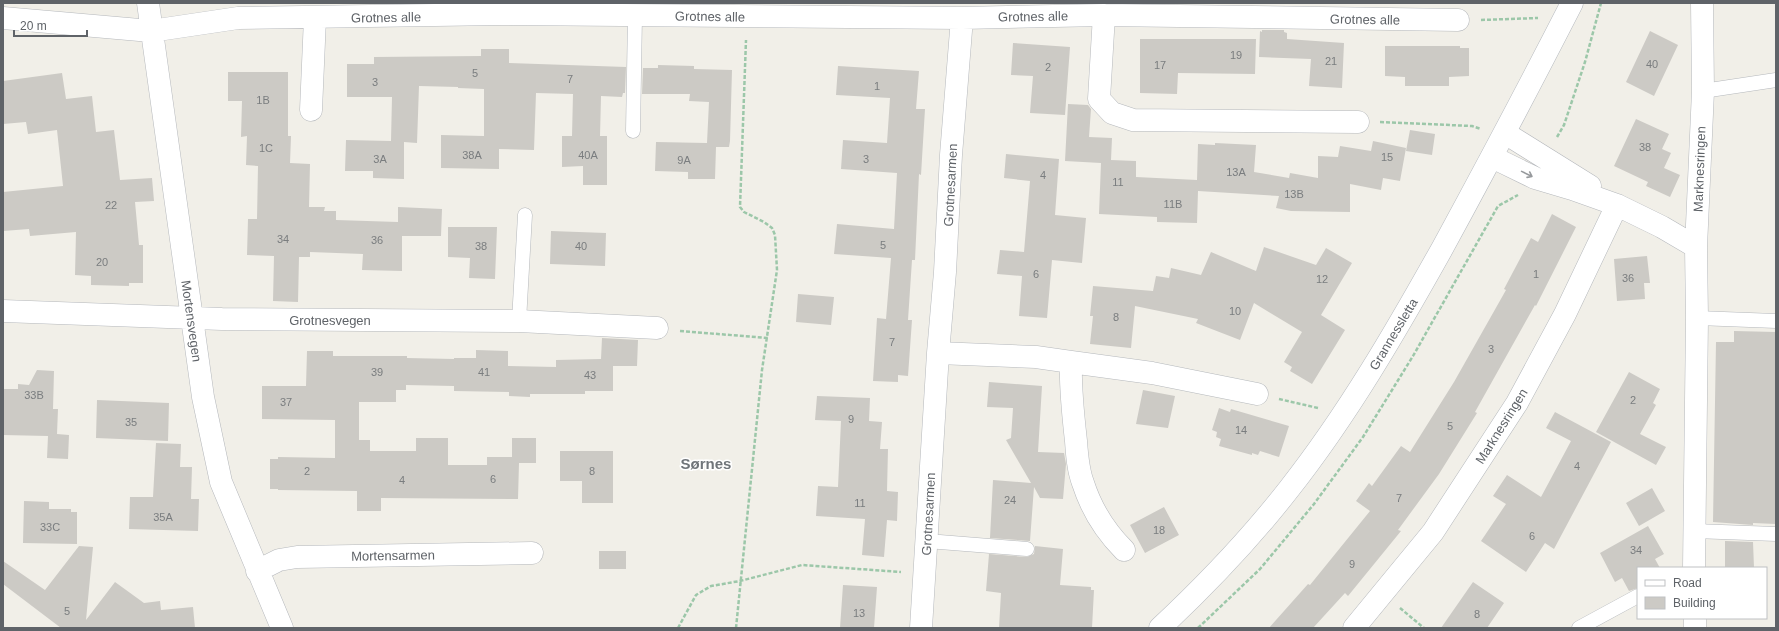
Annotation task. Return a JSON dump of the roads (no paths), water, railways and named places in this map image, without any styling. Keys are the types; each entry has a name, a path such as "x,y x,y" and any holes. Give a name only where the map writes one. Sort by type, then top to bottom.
{"street":[{"name":"Mortensvegen","path":"148,3 203,397 221,482 282,628"},
{"name":"Grannessletta","path":"1160,628 1230,558 1289,490 1340,420 1402,321 1492,157 1495,132 1572,3"},
{"name":"Marknesringen","path":"1692,567 1694,531 1697,318 1696,247 1703,91 1702,3"},
{"name":"Grotnes alle","path":"151,31 238,18 315,11 501,9 635,16 962,18 1104,15 1458,20"},
{"path":"311,110 315,11"},
{"path":"1104,15 1099,99 1112,113 1133,120 1358,122"},
{"path":"3,18 151,31"},
{"name":"Grotnesarmen","path":"922,628 938,352 946,272 951,155 962,18"},
{"path":"1495,132 1578,178 1617,205"},
{"path":"1492,157 1535,178 1617,205 1662,227 1696,247"},
{"name":"Marknesringen","path":"1354,628 1433,532 1517,403 1566,314 1617,205"},
{"name":"Grotnesvegen","path":"3,311 192,318 519,321 657,328"},
{"path":"938,352 1036,358 1071,362 1152,373 1257,394"},
{"path":"1071,362 1070,392 1078,463 1082,483 1111,537 1124,550"},
{"name":"Mortensarmen","path":"258,571 279,560 297,557 532,553"}],"lane":[{"path":"633,131 635,16"},
{"path":"1703,91 1776,80"},
{"path":"519,321 525,215"},
{"path":"1697,318 1776,321"},
{"path":"1694,531 1776,534"},
{"path":"927,541 1027,549"},
{"path":"1580,628 1637,597"}],"district":[{"name":"Sørnes","path":"706,464"}]}
